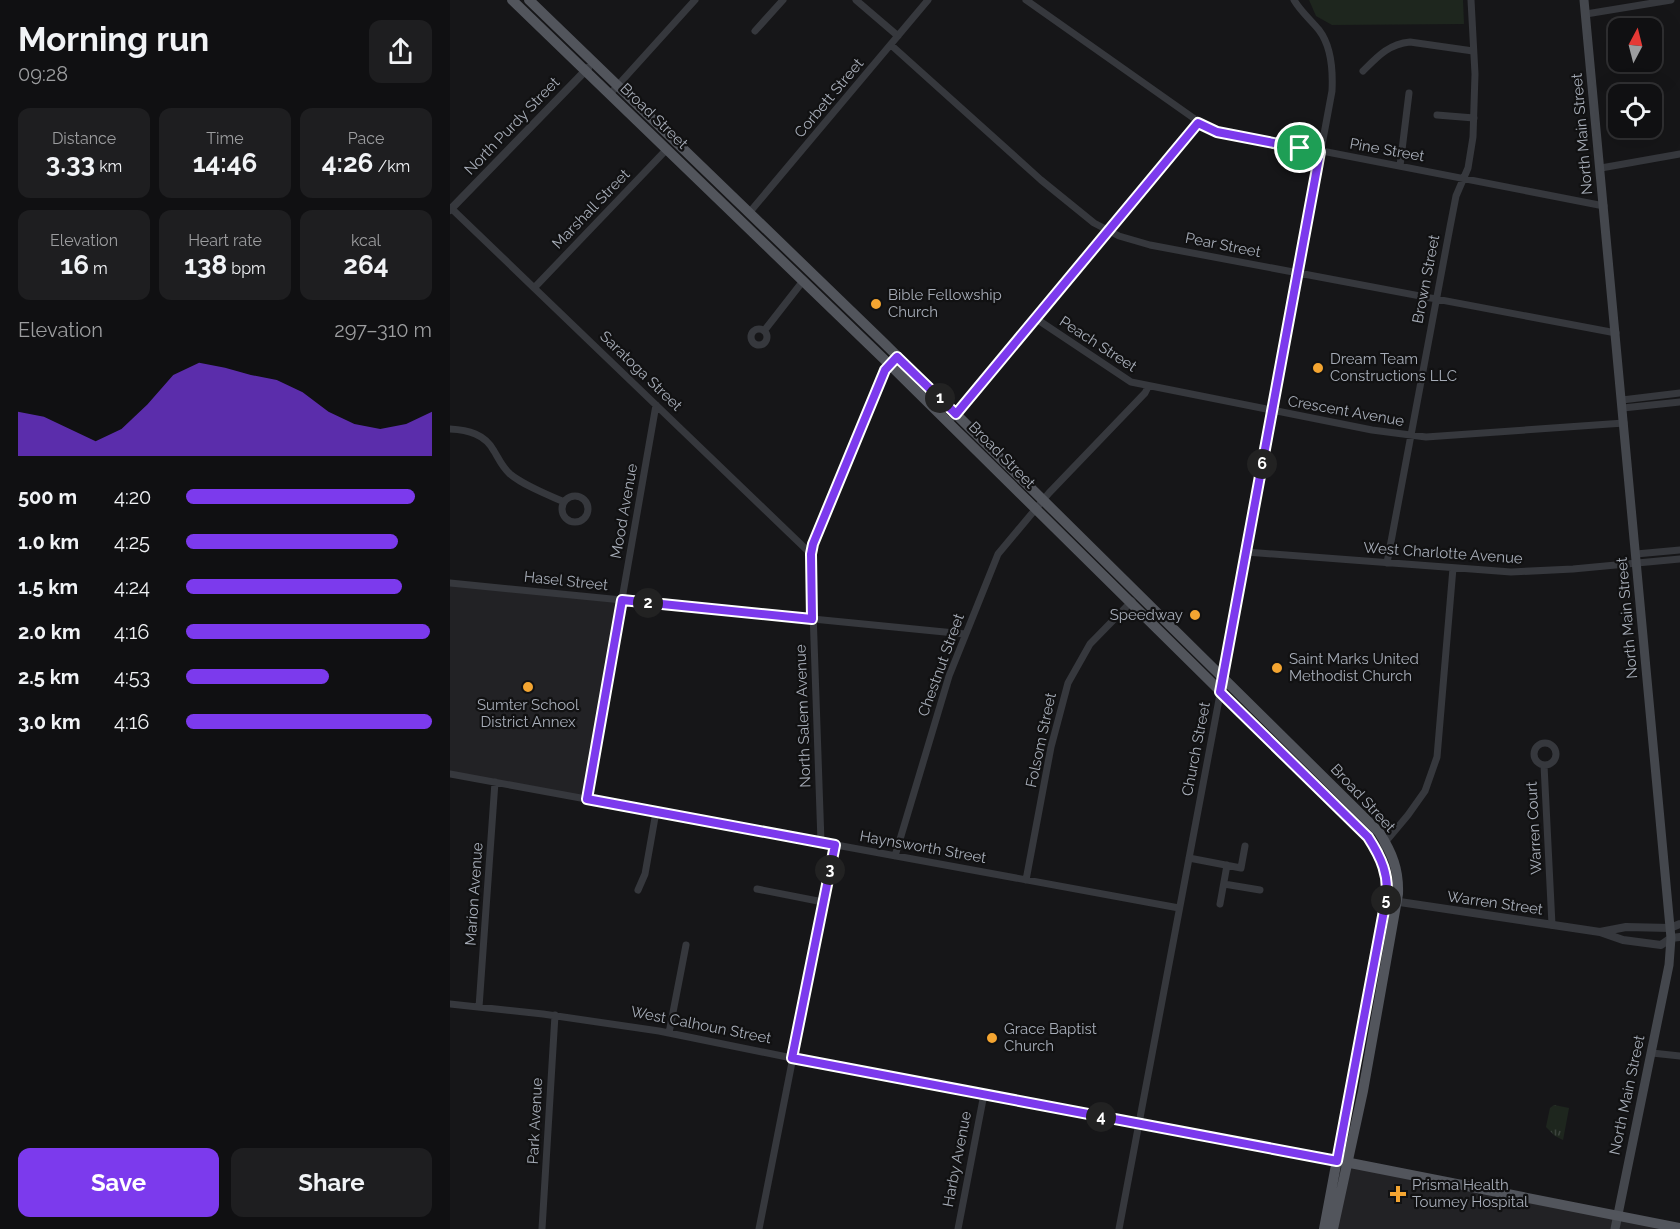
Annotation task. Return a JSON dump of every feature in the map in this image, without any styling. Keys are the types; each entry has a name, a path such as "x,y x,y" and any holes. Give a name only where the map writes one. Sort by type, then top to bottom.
{"main road":[{"name":"Broad Street","path":"512,0 803,281 956,414 1374,827 1394,858 1398,874 1392,901"},
{"name":"Broad Street","path":"529,0 749,213 894,361 948,423 1368,837 1385,871 1392,901"},
{"name":"North Main Street","path":"1584,0 1670,928 1675,938 1615,1229"},
{"path":"1333,1229 1342,1162 1392,901"},
{"path":"1324,1229 1342,1162"},
{"name":"West Calhoun Street","path":"1342,1162 1680,1227"}],"street":[{"path":"610,94 695,0"},
{"path":"755,32 783,0"},
{"path":"856,0 898,36"},
{"name":"Corbett Street","path":"749,213 928,0"},
{"name":"Pine Street","path":"1026,0 1198,123 1217,132 1604,206"},
{"name":"Church Street","path":"1119,1229 1332,91 1332,64 1327,45 1320,32 1294,0"},
{"name":"Brown Street","path":"1387,563 1456,196 1468,168 1474,118 1475,74 1471,0"},
{"path":"1586,14 1636,3 1671,0"},
{"path":"1363,71 1388,48 1403,43 1473,51"},
{"name":"Pear Street","path":"891,45 1041,180 1094,224 1119,237 1150,245 1616,333"},
{"name":"North Purdy Street","path":"451,209 594,62"},
{"path":"1400,166 1409,93"},
{"path":"1437,115 1474,118"},
{"path":"948,423 1198,123"},
{"name":"Marshall Street","path":"535,287 667,149"},
{"path":"1601,168 1680,154"},
{"name":"Saratoga Street","path":"451,209 535,287 811,554"},
{"path":"764,331 803,281"},
{"name":"Peach Street","path":"1035,318 1117,375 1148,387"},
{"name":"North Salem Avenue","path":"821,842 811,554 816,533 874,395 885,370 894,361"},
{"path":"1043,500 1145,393 1148,387"},
{"name":"Crescent Avenue","path":"1148,387 1411,436 1624,423"},
{"path":"1622,404 1680,393"},
{"path":"1622,404 1680,402"},
{"name":"Mood Avenue","path":"587,799 656,405"},
{"path":"450,429 470,431 483,438 493,449 507,472 564,502"},
{"name":"Chestnut Street","path":"895,856 940,704 965,634 998,554 1043,500"},
{"path":"1637,559 1680,550"},
{"name":"West Charlotte Avenue","path":"1246,552 1528,573 1637,559"},
{"path":"1637,559 1680,559"},
{"path":"1377,852 1425,791 1437,758 1453,568"},
{"name":"Hasel Street","path":"450,583 965,634"},
{"name":"Folsom Street","path":"1026,880 1051,747 1065,688 1089,644 1139,595"},
{"name":"Warren Court","path":"1544,765 1552,925"},
{"name":"Haynsworth Street","path":"450,774 1179,908"},
{"name":"Marion Avenue","path":"479,1007 495,782"},
{"path":"638,890 645,874 656,812"},
{"path":"759,1229 835,845"},
{"path":"1189,858 1241,868 1245,846"},
{"path":"1220,904 1227,865"},
{"path":"1224,884 1260,890"},
{"path":"757,889 823,902"},
{"name":"Warren Street","path":"1392,901 1600,932 1623,940 1661,945 1675,938"},
{"path":"1670,928 1680,924"},
{"name":"Warren Street","path":"1600,932 1626,927 1670,928"},
{"path":"669,1033 686,945"},
{"name":"West Calhoun Street","path":"450,1004 555,1015 669,1033 1342,1162"},
{"name":"Park Avenue","path":"542,1229 555,1015"},
{"path":"1652,1053 1680,1056"},
{"name":"Harby Avenue","path":"958,1229 984,1094"}],"shaded area":[{"name":"Sumter School District Annex","path":"450,583 622,600 587,799 450,774"},
{"name":"Prisma Health Toumey Hospital","path":"1342,1162 1680,1229 1328,1229"}],"green space":[{"path":"1309,0 1463,0 1464,24 1332,25 1316,16"},
{"path":"1554,1105 1569,1108 1563,1140 1546,1127 1550,1108"}],"place":[{"name":"Bible Fellowship Church","path":"876,304"},
{"name":"Dream Team Constructions LLC","path":"1318,368"},
{"name":"Speedway","path":"1195,615"},
{"name":"Saint Marks United Methodist Church","path":"1277,668"},
{"name":"Sumter School District Annex","path":"528,687"},
{"name":"Grace Baptist Church","path":"992,1038"},
{"name":"Prisma Health Toumey Hospital","path":"1398,1194"}],"route":[{"path":"1198,123 1217,132 1300,148 1320,152 1220,692 1368,837 1385,871 1387,894 1337,1161 792,1058 835,845 587,799 622,600 812,619 811,554 816,533 885,370 897,357 956,414 1198,123"}]}
